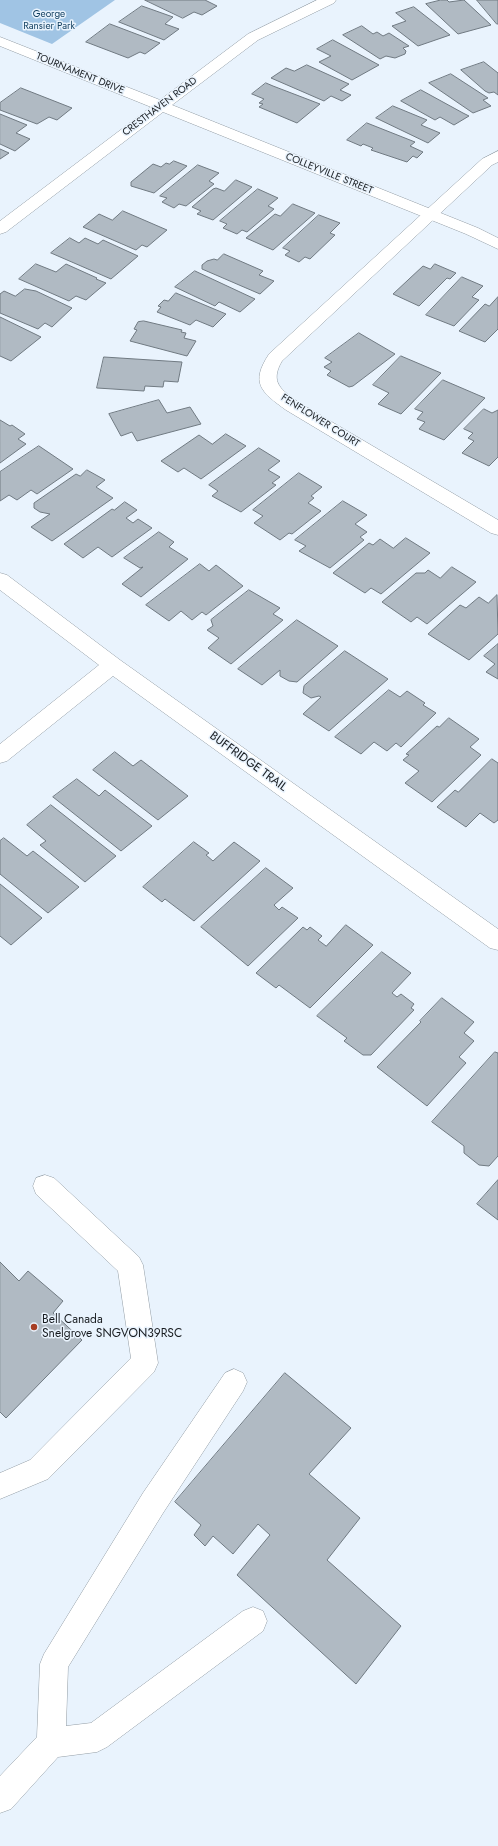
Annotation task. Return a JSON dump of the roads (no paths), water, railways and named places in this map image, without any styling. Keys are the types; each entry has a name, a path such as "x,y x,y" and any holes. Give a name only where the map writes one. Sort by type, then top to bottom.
{"street":[{"name":"CRESTHAVEN ROAD","path":"0,229 160,106 253,38 329,0"},
{"name":"TOURNAMENT DRIVE","path":"0,41 160,106"},
{"name":"COLLEYVILLE STREET","path":"160,106 472,231 498,244"},
{"name":"FENFLOWER COURT","path":"498,156 487,162 275,358 267,370 268,382 275,393 292,406 498,528"},
{"name":"BUFFRIDGE TRAIL","path":"0,580 113,665 498,941"},
{"path":"0,755 113,665"},
{"path":"0,1486 39,1470 145,1363 130,1266 45,1186"},
{"path":"0,1798 50,1743 54,1664 153,1503 234,1382"},
{"path":"50,1743 97,1737 253,1621"}],"place":[{"name":"Bell Canada Snelgrove SNGVON39RSC","path":"34,1327"}],"park label":[{"name":"George Ransier Park","path":"49,20"}]}
